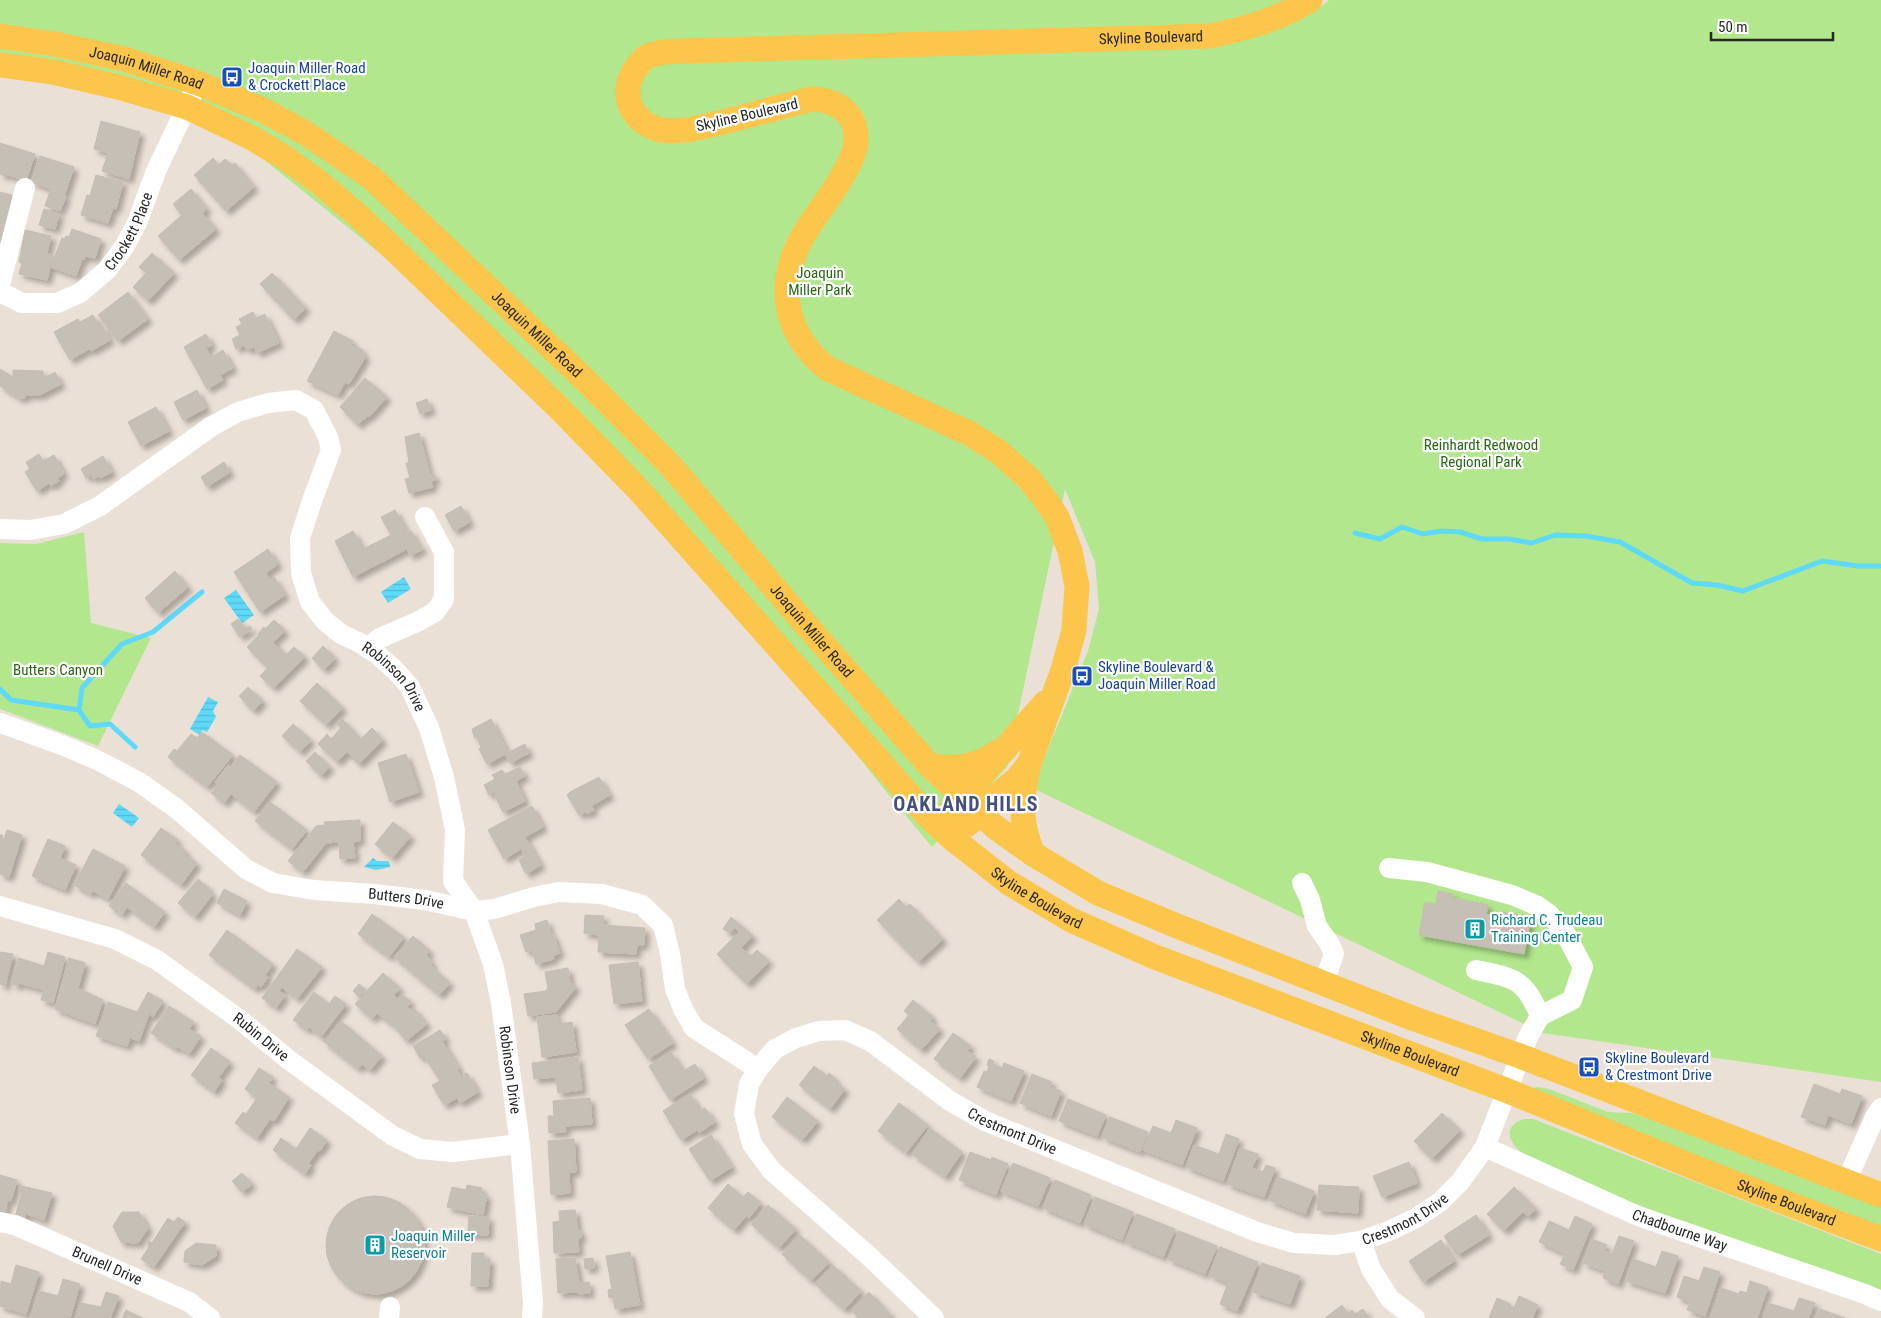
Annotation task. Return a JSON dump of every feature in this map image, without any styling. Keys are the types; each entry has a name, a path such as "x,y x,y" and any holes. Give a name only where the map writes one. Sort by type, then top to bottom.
{"main road":[{"name":"Skyline Boulevard","path":"971,805 1018,778 1029,764 1063,670 1074,630 1077,586 1065,536 1057,517 1029,479 999,452 969,433 828,368 816,360 795,331 787,301 787,282 790,267 804,235 850,163 856,146 857,134 849,115 834,103 812,99 702,127 663,130 641,121 633,112 628,102 629,80 636,67 645,58 658,53 682,51 1210,36 1263,23 1310,0"},
{"name":"Joaquin Miller Road","path":"0,36 55,44 124,59 198,83 263,110 307,134 372,178 575,370 671,466 930,766 971,805"},
{"name":"Joaquin Miller Road","path":"0,64 53,72 118,87 186,107 252,138 287,160 341,200 561,410 638,489 923,810 946,832"},
{"name":"Skyline Boulevard","path":"1054,692 1006,746 971,805 946,832 1010,883 1071,920 1155,957 1508,1091 1701,1170 1881,1239"},
{"path":"930,766 966,767 979,763 1006,746"},
{"path":"1029,764 1022,803 1022,816 1033,854"},
{"path":"971,805 995,827 1033,854 1098,893 1412,1018 1520,1056 1881,1195"}],"street":[{"name":"Crockett Place","path":"0,292 22,303 57,303 80,293 107,270 124,247 137,222 156,171 198,83"},
{"path":"0,285 25,188"},
{"name":"Robinson Drive","path":"0,529 30,530 64,524 100,506 212,426 238,412 268,403 296,400 314,410 328,437 331,450 300,538 301,573 310,602 325,621 341,634 367,648 395,670 410,687 429,728 444,776 455,830 453,881 474,911 493,964 502,1003 520,1144 533,1303 532,1318"},
{"path":"367,648 380,638 435,612 444,599 444,552 425,517"},
{"name":"Butters Drive","path":"0,723 89,756 139,782 177,809 246,869 273,883 314,890 425,900 474,911 494,909 558,892 602,894 642,905 663,925 670,954 675,989 683,1009 694,1028 758,1068"},
{"path":"1389,868 1427,872 1512,895 1538,906 1549,914 1564,931 1583,967 1572,1000 1540,1016 1532,997 1520,983 1501,975 1476,970"},
{"path":"1302,883 1310,900 1317,926 1334,954 1324,984"},
{"name":"Rubin Drive","path":"0,906 115,939 157,960 239,1019 289,1060 393,1136 420,1149 453,1152 520,1144"},
{"name":"Crestmont Drive","path":"934,1318 870,1257 772,1171 752,1144 744,1114 749,1084 758,1068 776,1048 796,1038 819,1031 845,1030 870,1041 950,1101 985,1122 1257,1232 1294,1244 1334,1245 1361,1242 1416,1218 1440,1202 1460,1182 1485,1147 1520,1056 1540,1016"},
{"path":"1846,1182 1875,1117 1881,1108"},
{"name":"Chadbourne Way","path":"1485,1147 1638,1216 1881,1301"},
{"name":"Brunell Drive","path":"0,1222 15,1225 111,1266 189,1302 210,1318"},
{"path":"1361,1242 1371,1269 1390,1299 1416,1318"}],"green space":[{"name":"Reinhardt Redwood Regional Park","path":"0,0 1289,0 1268,31 1322,6 1329,0 1881,0 1881,1082 1543,1033 1032,788 1088,651 1099,609 1095,562 1065,489 1007,767 932,847 765,639 598,456 428,292 231,133 152,97 0,74"},
{"name":"Butters Canyon","path":"84,532 91,623 151,638 98,746 0,709 0,543 36,544"},
{"path":"1538,1087 1549,1089 1608,1112 1631,1113 1648,1118 1881,1207 1881,1229 1527,1089"},
{"path":"1524,1119 1533,1119 1881,1254 1881,1290 1651,1210 1524,1154 1511,1140 1510,1130 1517,1122"}],"water":[{"path":"404,577 411,589 388,603 381,592"},
{"path":"236,590 254,615 242,623 224,598"},
{"path":"208,697 218,702 213,711 216,717 207,732 202,730 200,735 190,729"},
{"path":"119,804 139,818 132,827 113,813"},
{"path":"373,858 377,861 388,861 390,867 376,870 364,867"}],"building":[{"path":"101,121 140,132 129,179 102,171 108,153 94,149"},
{"path":"0,143 35,154 26,181 0,174"},
{"path":"40,156 74,167 65,194 31,182"},
{"path":"213,158 219,165 225,159 232,165 235,163 254,187 226,211 194,175"},
{"path":"96,175 123,182 116,209 113,208 108,223 81,215 87,195 90,196"},
{"path":"191,189 207,209 202,213 216,229 179,260 158,236 182,215 173,204"},
{"path":"50,191 66,196 60,211 45,206"},
{"path":"0,192 15,196 0,252"},
{"path":"44,209 59,214 55,229 39,225"},
{"path":"72,229 101,239 95,258 85,256 84,260 82,259 76,276 51,267 62,238 69,237"},
{"path":"25,230 51,236 47,253 53,255 47,280 19,274 22,263 19,262"},
{"path":"152,253 174,273 148,301 133,287 146,273 139,267"},
{"path":"272,273 306,308 294,320 260,284"},
{"path":"128,292 148,319 118,341 98,315"},
{"path":"253,312 256,318 265,314 279,343 257,353 254,347 247,350 244,345 236,349 232,339 240,335 236,327 242,324 239,319"},
{"path":"93,315 99,327 102,326 110,340 70,360 54,332 78,319 80,322"},
{"path":"334,331 353,341 351,345 363,350 362,354 366,356 349,384 345,382 338,395 307,381"},
{"path":"206,334 212,345 206,348 211,357 223,350 233,368 220,375 223,380 207,389 184,347"},
{"path":"0,369 13,377 13,370 43,371 43,379 55,372 61,384 40,395 25,395 25,398 17,398 17,395 0,386"},
{"path":"365,378 387,397 369,417 358,425 340,407"},
{"path":"197,390 206,408 183,420 174,402"},
{"path":"427,399 431,410 420,414 416,403"},
{"path":"156,407 169,431 141,446 128,422"},
{"path":"419,433 430,475 434,474 436,480 431,481 433,487 409,493 405,479 410,478 406,463 409,463 405,437"},
{"path":"39,454 43,461 54,455 63,475 58,478 59,481 51,486 49,483 37,491 25,472 30,469 26,462"},
{"path":"103,456 112,472 100,478 99,476 93,479 91,475 86,478 81,469"},
{"path":"224,462 230,472 207,487 201,477"},
{"path":"461,506 470,522 454,531 445,515"},
{"path":"395,510 407,532 403,533 404,535 411,531 419,546 423,549 410,556 407,549 353,577 335,541 353,531 363,549 391,535 381,517"},
{"path":"268,549 278,564 266,573 270,580 274,577 285,595 260,612 234,572"},
{"path":"175,571 188,587 158,613 145,598"},
{"path":"238,619 245,629 250,626 252,629 240,637 231,624"},
{"path":"274,620 285,631 273,642 286,655 294,647 305,657 273,688 260,676 268,668 247,647 264,627 265,629"},
{"path":"323,646 335,658 324,670 312,658"},
{"path":"317,683 343,708 326,725 300,701"},
{"path":"248,687 263,701 253,711 239,696"},
{"path":"341,718 361,739 372,728 383,740 359,764 347,752 337,762 318,744 327,734 331,739 341,728 336,723"},
{"path":"491,719 508,753 487,764 472,729"},
{"path":"293,724 311,740 300,752 282,736"},
{"path":"202,732 233,755 207,787 168,757 174,749 177,751 191,734 197,738"},
{"path":"525,744 529,753 510,763 505,754"},
{"path":"315,752 330,767 321,776 306,761"},
{"path":"406,754 419,792 390,802 378,763"},
{"path":"240,755 277,782 254,812 231,794 224,803 211,793 218,785 215,782 228,765 231,767"},
{"path":"520,767 525,776 516,781 525,801 503,812 493,792 489,795 484,785 495,779 492,775 502,770 505,774"},
{"path":"599,777 610,795 591,806 594,810 587,814 585,812 579,815 567,795"},
{"path":"270,802 307,830 292,849 255,821"},
{"path":"532,806 543,827 525,837 541,865 526,874 519,860 525,857 521,849 504,859 488,830"},
{"path":"360,820 360,841 353,842 355,858 340,859 339,842 326,843 303,872 288,861 316,826 325,825 324,822"},
{"path":"393,822 411,836 392,858 375,844"},
{"path":"161,828 178,840 175,843 187,852 185,855 197,863 181,885 141,855"},
{"path":"7,830 22,835 9,877 0,874 0,835 3,835 2,838 4,839"},
{"path":"48,839 65,846 60,858 76,865 65,890 32,876"},
{"path":"93,849 125,866 108,899 93,891 91,894 74,885"},
{"path":"198,879 213,894 195,917 178,903"},
{"path":"126,883 165,912 154,927 127,907 122,915 109,906"},
{"path":"224,889 247,901 240,915 217,903"},
{"name":"Richard C. Trudeau Training Center","path":"1438,891 1453,894 1453,898 1488,905 1486,914 1501,917 1502,912 1525,916 1524,921 1530,922 1524,954 1419,935 1425,902 1436,904"},
{"path":"899,899 906,907 910,904 943,939 918,962 877,920"},
{"path":"372,914 404,937 389,957 358,934"},
{"path":"585,915 604,916 603,925 645,928 644,945 637,945 636,954 598,952 599,935 584,933"},
{"path":"731,917 753,936 741,948 751,956 757,950 769,961 747,984 717,954 739,932 735,928 730,933 723,929"},
{"path":"547,920 551,935 553,934 560,953 553,956 554,959 536,964 532,950 526,952 520,935 536,930 535,924"},
{"path":"227,930 273,964 265,975 268,977 261,987 258,985 255,989 209,955"},
{"path":"413,936 430,951 426,954 432,963 431,966 450,983 439,995 394,957"},
{"path":"297,949 322,967 297,999 282,987 279,991 285,995 276,1008 262,998"},
{"path":"0,952 13,954 5,986 0,984"},
{"path":"48,952 65,957 53,1003 41,1000 44,990 19,983 18,986 12,984 19,958 44,966"},
{"path":"69,958 85,963 78,988 103,1000 95,1024 55,1009"},
{"path":"638,962 642,1001 614,1004 609,965"},
{"path":"568,968 570,982 576,987 556,1012 528,1016 524,994 546,991 548,988 545,972"},
{"path":"383,973 400,988 394,995 398,999 402,994 411,1002 407,1007 411,1010 414,1008 427,1024 406,1041 395,1027 377,1013 372,1019 355,1004"},
{"path":"359,984 366,990 359,997 353,991"},
{"path":"148,992 163,1001 153,1017 149,1014 139,1041 130,1038 127,1046 96,1036 108,1002 137,1012"},
{"path":"314,992 329,1004 335,996 346,1004 321,1037 309,1027 307,1030 293,1020"},
{"path":"913,1000 933,1017 930,1021 940,1029 921,1050 897,1029 909,1015 904,1011"},
{"path":"169,1006 194,1022 189,1029 201,1036 189,1054 178,1047 176,1049 151,1033"},
{"path":"649,1009 673,1043 648,1059 625,1025"},
{"path":"557,1015 558,1024 572,1022 576,1052 542,1057 537,1017"},
{"path":"341,1021 382,1056 370,1070 362,1064 358,1069 323,1041 332,1034"},
{"path":"440,1030 446,1039 442,1041 459,1068 457,1069 462,1079 465,1077 464,1074 467,1073 478,1092 460,1103 457,1098 444,1105 432,1085 440,1081 424,1056 420,1058 413,1046"},
{"path":"953,1033 971,1046 967,1051 976,1057 960,1078 934,1059"},
{"path":"211,1048 230,1062 219,1077 222,1080 214,1092 191,1075"},
{"path":"671,1052 683,1071 695,1064 704,1078 670,1100 649,1066"},
{"path":"578,1057 582,1090 558,1093 556,1077 534,1079 532,1063"},
{"path":"989,1059 994,1061 993,1064 1002,1068 1004,1063 1024,1071 1011,1101 977,1087 984,1071 987,1072"},
{"path":"814,1066 827,1076 829,1073 836,1079 834,1081 845,1089 830,1109 799,1085"},
{"path":"259,1068 273,1077 269,1083 289,1097 274,1121 270,1119 257,1138 235,1123 243,1112 246,1114 257,1098 245,1089"},
{"path":"1032,1074 1052,1082 1050,1087 1061,1091 1051,1116 1020,1103"},
{"path":"1814,1084 1840,1094 1842,1089 1862,1096 1851,1124 1828,1115 1825,1125 1801,1117"},
{"path":"690,1094 700,1111 705,1108 715,1122 699,1133 697,1130 681,1140 663,1111"},
{"path":"787,1097 818,1121 802,1140 772,1117"},
{"path":"590,1098 592,1124 565,1126 566,1132 549,1133 548,1116 554,1116 553,1101"},
{"path":"1068,1099 1106,1115 1097,1136 1059,1121"},
{"path":"899,1103 928,1125 906,1153 878,1131"},
{"path":"1442,1113 1460,1130 1432,1159 1414,1141"},
{"path":"1110,1117 1148,1132 1140,1152 1102,1137"},
{"path":"1176,1120 1197,1128 1182,1165 1143,1150 1153,1126 1171,1133"},
{"path":"310,1128 327,1140 308,1164 311,1165 305,1174 273,1150 281,1138 296,1149"},
{"path":"930,1128 962,1152 945,1177 912,1154"},
{"path":"1226,1134 1239,1139 1223,1181 1186,1167 1194,1145 1219,1154"},
{"path":"711,1135 732,1167 710,1181 689,1149"},
{"path":"574,1139 576,1172 569,1172 570,1193 551,1195 548,1141"},
{"path":"1240,1148 1258,1154 1252,1168 1263,1172 1266,1165 1275,1168 1264,1197 1227,1184"},
{"path":"970,1152 991,1160 992,1157 1008,1164 996,1195 959,1180"},
{"path":"1409,1162 1417,1183 1382,1197 1373,1176"},
{"path":"1013,1163 1050,1178 1038,1206 1001,1191"},
{"path":"242,1173 252,1184 242,1192 232,1181"},
{"path":"0,1175 17,1180 11,1201 8,1200 4,1214 0,1213"},
{"path":"1278,1177 1314,1191 1305,1214 1269,1200"},
{"path":"1055,1180 1091,1195 1080,1223 1043,1208"},
{"path":"728,1184 743,1197 748,1192 761,1203 749,1218 746,1216 734,1230 708,1208"},
{"path":"467,1185 482,1188 481,1193 487,1195 483,1215 447,1207 452,1187 466,1190"},
{"path":"1319,1185 1359,1187 1358,1213 1317,1210"},
{"path":"21,1186 52,1193 44,1220 26,1214 24,1220 15,1217 22,1192 19,1191"},
{"path":"1514,1187 1536,1209 1528,1217 1523,1212 1504,1231 1487,1214"},
{"name":"Joaquin Miller Reservoir","path":"375,1196 394,1199 410,1210 421,1226 424,1245 421,1264 410,1280 394,1291 375,1294 356,1291 340,1280 329,1264 326,1245 329,1226 340,1210 356,1199"},
{"path":"1095,1197 1133,1212 1122,1240 1084,1224"},
{"path":"768,1205 796,1229 779,1248 751,1224"},
{"path":"575,1210 578,1231 581,1231 581,1238 578,1239 579,1252 554,1253 553,1222 560,1221 559,1211"},
{"path":"122,1212 139,1212 148,1228 138,1243 121,1242 113,1226"},
{"path":"1137,1214 1175,1229 1163,1257 1125,1241"},
{"path":"1476,1215 1489,1235 1457,1255 1444,1236"},
{"path":"469,1216 489,1217 488,1235 468,1234"},
{"path":"1575,1216 1592,1224 1573,1270 1560,1264 1565,1254 1539,1242 1549,1221 1569,1230"},
{"path":"178,1217 185,1222 154,1267 141,1259 149,1247 147,1240 152,1243 168,1218 174,1222"},
{"path":"1179,1231 1217,1246 1205,1274 1168,1259"},
{"path":"800,1235 829,1262 811,1281 782,1254"},
{"path":"1619,1236 1634,1241 1618,1284 1603,1278 1605,1271 1583,1263 1592,1239 1607,1245 1604,1251 1612,1254"},
{"path":"1441,1240 1454,1261 1423,1282 1409,1261"},
{"path":"196,1243 216,1245 216,1256 202,1265 184,1262 185,1251"},
{"path":"1220,1247 1258,1262 1237,1311 1220,1304 1228,1283 1209,1275"},
{"path":"1662,1251 1678,1256 1665,1293 1626,1281 1633,1259 1656,1267"},
{"path":"630,1252 640,1305 615,1309 613,1297 609,1298 608,1290 612,1289 606,1256"},
{"path":"472,1253 484,1253 484,1259 490,1259 488,1286 471,1286"},
{"path":"575,1258 579,1283 589,1282 590,1293 558,1293 556,1259"},
{"path":"593,1258 594,1268 585,1269 584,1259"},
{"path":"1262,1263 1300,1276 1290,1304 1253,1292"},
{"path":"16,1265 39,1272 26,1314 0,1306 1,1281 11,1284"},
{"path":"833,1265 861,1291 844,1310 815,1284"},
{"path":"1704,1267 1720,1272 1705,1316 1687,1310 1690,1302 1677,1297 1684,1276 1699,1281"},
{"path":"63,1279 80,1284 70,1318 31,1318 39,1291 58,1296"},
{"path":"1750,1281 1768,1287 1757,1318 1711,1318 1721,1288 1739,1294 1740,1291 1747,1293"},
{"path":"106,1292 119,1296 110,1318 76,1318 81,1303 101,1307"},
{"path":"869,1292 894,1318 859,1318 851,1310"},
{"path":"1519,1296 1538,1305 1532,1318 1489,1318 1497,1298 1511,1304 1510,1306 1514,1308"},
{"path":"1799,1298 1815,1303 1808,1318 1764,1318 1768,1303 1794,1311"},
{"path":"1342,1305 1348,1314 1352,1310 1355,1314 1363,1309 1370,1318 1325,1318"},
{"path":"1820,1309 1845,1318 1816,1318"},
{"path":"126,1310 142,1318 122,1318"}],"waterway":[{"path":"1355,533 1380,539 1402,527 1423,534 1441,531 1460,532 1482,539 1509,539 1532,543 1555,535 1586,536 1620,542 1692,583 1717,585 1743,591 1822,561 1858,566 1880,566"},
{"path":"79,710 82,688 122,644 153,632 202,592"},
{"path":"0,689 11,700 79,710 90,726 110,724 135,747"}],"place":[{"name":"Joaquin Miller Road & Crockett Place","path":"232,77"},
{"name":"Skyline Boulevard & Joaquin Miller Road","path":"1082,676"},
{"name":"Richard C. Trudeau Training Center","path":"1475,929"},
{"name":"Skyline Boulevard & Crestmont Drive","path":"1589,1067"},
{"name":"Joaquin Miller Reservoir","path":"375,1245"}],"district":[{"name":"OAKLAND HILLS","path":"966,804"}],"park label":[{"name":"Joaquin Miller Park","path":"820,282"}]}
